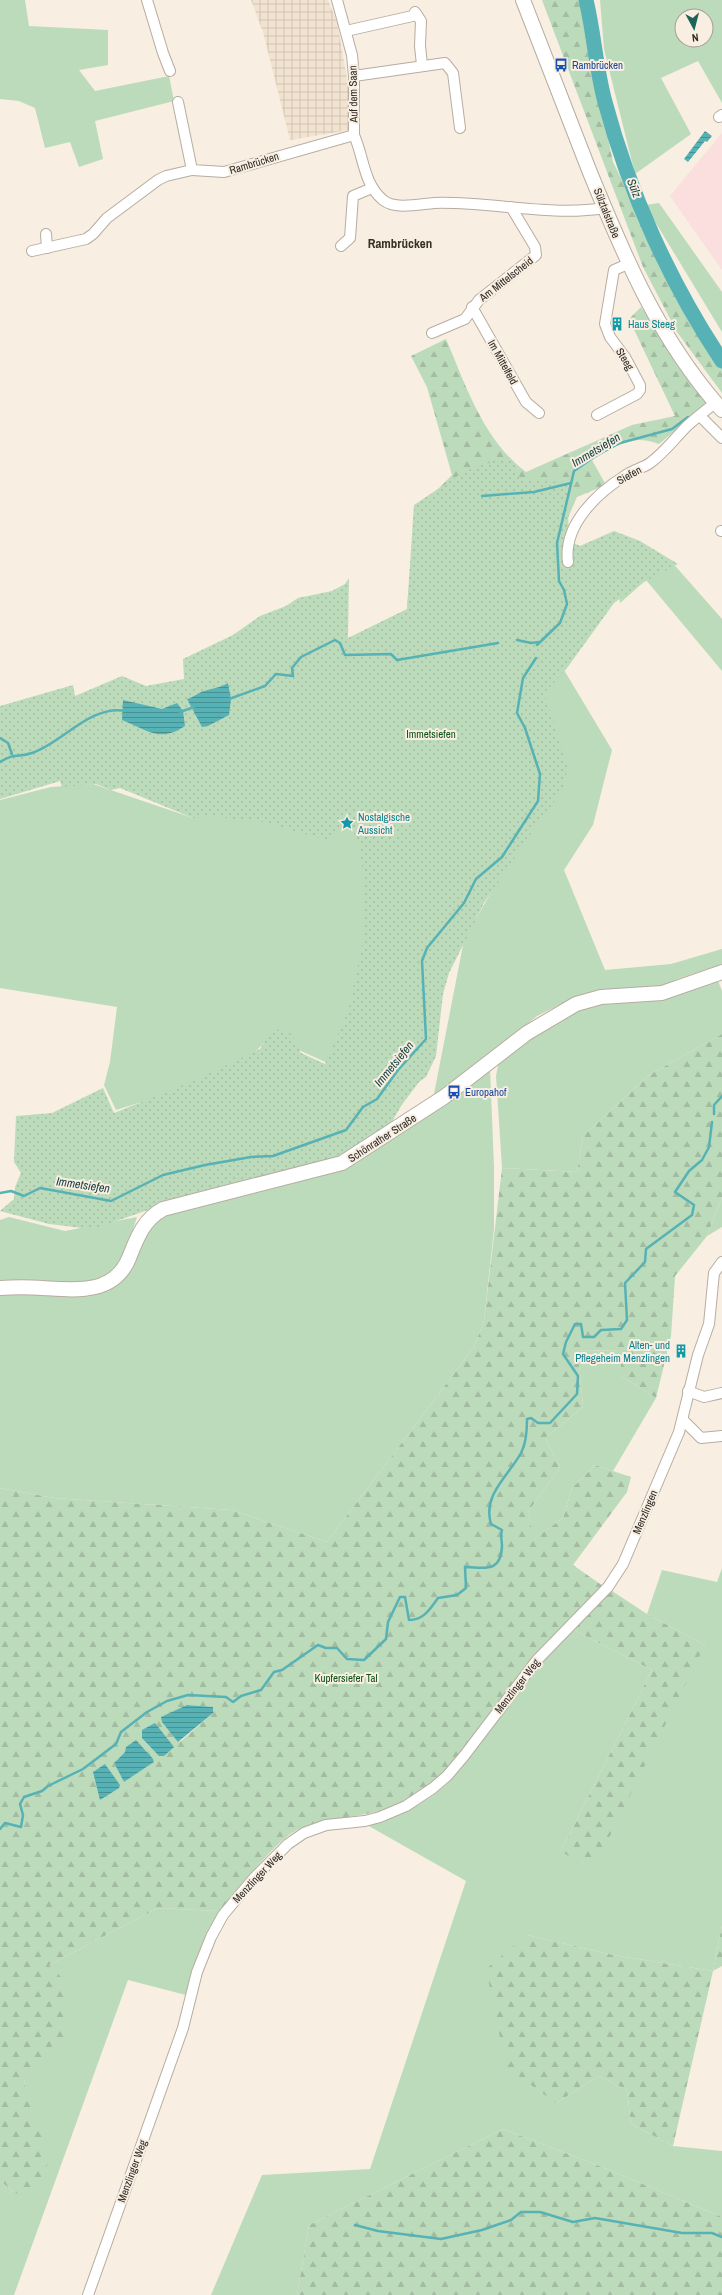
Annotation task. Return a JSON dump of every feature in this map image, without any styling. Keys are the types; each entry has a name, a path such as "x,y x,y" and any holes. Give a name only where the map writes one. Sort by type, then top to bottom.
{"street":[{"path":"147,0 163,54 170,71"},
{"name":"Auf dem Saan","path":"337,0 346,31 354,76 354,135"},
{"name":"Sülztalstraße","path":"523,0 604,208 628,264 666,336 719,406"},
{"path":"346,31 416,13 421,21 420,46 422,65"},
{"path":"354,76 422,65 445,63 451,68 453,73 460,128"},
{"path":"178,102 192,170"},
{"path":"354,135 368,180 372,188 384,201 397,205 463,203 561,210 604,208"},
{"name":"Rambrücken","path":"32,251 86,239 93,234 107,218 158,180 166,176 192,170 224,172 354,135"},
{"path":"341,246 350,238 353,196 372,188"},
{"name":"Am Mittelscheid","path":"432,333 465,319 472,307 494,286 536,256 535,247 511,207"},
{"path":"46,234 47,248"},
{"name":"Steeg","path":"597,415 637,394 640,390 640,385 625,356 610,337 605,324 614,270 628,264"},
{"name":"Im Mittelfeld","path":"472,307 526,402 539,413"},
{"name":"Siefen","path":"568,562 566,550 571,531 588,507 612,484 627,474 650,464 700,416 719,406"},
{"path":"700,416 722,438"},
{"name":"Schönrather Straße","path":"0,1288 28,1287 84,1290 106,1283 116,1278 123,1269 146,1222 163,1209 342,1163 444,1098 527,1033 565,1010 587,1000 609,996 643,996 662,993 722,972"},
{"name":"Menzlingen","path":"598,1598 612,1581 623,1564 683,1420 688,1391 709,1324 714,1273 722,1262"},
{"path":"688,1391 704,1397 722,1393"},
{"path":"683,1420 701,1438 722,1436"},
{"name":"Menzlinger Weg","path":"88,2295 183,2028 197,1972 211,1937 223,1915 260,1872 288,1844 304,1833 326,1825 365,1821 380,1817 406,1806 433,1788 447,1776 464,1756 537,1660 598,1598"}],"shaded area":[{"path":"251,0 328,0 337,22 350,96 349,130 290,140 263,32"},
{"path":"722,133 722,270 670,196"}],"green space":[{"path":"0,0 25,0 29,26 108,30 108,65 79,70 95,91 169,76 174,101 95,121 103,159 79,167 70,142 45,148 35,108 19,101 0,99"},
{"path":"542,0 584,0 591,57 613,162 653,243 703,335 722,358 722,393 677,332 643,267"},
{"path":"600,0 722,0 722,103 698,61 661,78 691,134 635,174 604,49"},
{"path":"659,203 722,292 722,332 645,205"},
{"path":"641,307 708,403 659,444 640,440 631,441 616,446 592,460 606,485 577,497 551,557 473,515 438,489 452,475 427,387 411,356 446,339 469,394 488,429 511,459 526,472 632,425 675,416 629,319"},
{"name":"Immetsiefen","path":"496,459 513,461 520,479 567,483 569,541 580,546 614,531 640,541 678,564 642,583 614,603 567,668 544,693 567,763 566,777 562,792 541,818 484,903 449,973 443,994 436,1056 426,1077 419,1082 401,1106 389,1127 344,1157 168,1203 99,1227 82,1228 49,1224 0,1211 14,1199 15,1187 21,1173 14,1162 16,1116 52,1113 103,1088 114,1113 196,1080 260,1049 273,1029 287,1031 292,1035 301,1053 325,1064 348,1012 364,938 365,903 359,846 349,820 330,841 259,821 232,820 220,816 203,815 198,818 193,818 120,788 111,790 96,784 62,787 60,781 0,799 0,706 73,685 75,696 122,676 146,686 184,679 183,659 233,635 260,616 286,606 298,598 332,591 345,584 349,578 348,638 407,609 414,505 459,475 483,463 485,465"},
{"path":"438,489 473,515 551,557 670,560 722,619 722,671 646,580 620,603 615,562 365,935 351,1008 332,1065 270,1037 253,1054 173,1092 116,1110 104,1085 110,1062 117,1007 0,988 0,800 51,787 93,784 193,818 282,710 435,629 407,606 417,505"},
{"path":"561,665 612,750 593,825 564,870 605,970 671,964 722,949 722,964 677,979 656,991 605,990 561,1004 537,1016 433,1099 464,940 502,873 539,688"},
{"path":"717,978 722,991 722,1034 649,1075 583,1136 577,1172 502,1168 496,1076 499,1061 523,1042 587,1004"},
{"name":"Kupfersiefer Tal","path":"722,1034 722,1197 707,1236 675,1276 671,1336 656,1398 621,1376 621,1350 578,1351 583,1407 545,1438 560,1468 528,1512 534,1539 563,1518 572,1488 595,1465 631,1477 627,1492 573,1565 603,1586 487,1718 460,1754 440,1776 417,1795 388,1809 329,1820 299,1829 290,1834 269,1854 219,1911 158,1908 49,1965 64,1980 66,2048 47,2056 35,2064 28,2073 25,2082 29,2104 42,2134 48,2161 47,2166 41,2176 21,2197 0,2181 0,1488 54,1498 232,1510 327,1542 474,1347 484,1321 502,1168 577,1172 583,1136 649,1075","holes":["187,1705 212,1707 213,1713 178,1742","125,1752 154,1762 124,1782 114,1763"]},
{"path":"490,1068 494,1167 494,1229 484,1321 474,1347 327,1542 232,1510 54,1498 0,1488 0,1292 92,1292 139,1243 162,1214 296,1179"},
{"path":"722,1197 722,1227 707,1236"},
{"path":"9,1217 65,1231 137,1217 123,1260 103,1279 84,1285 0,1284 0,1220"},
{"path":"621,1350 621,1376 656,1398 613,1471 595,1465 572,1488 563,1518 533,1540 528,1512 560,1468 545,1438 583,1407 578,1351"},
{"path":"722,1568 722,1925 713,1971 613,1955 527,1935 556,2103 599,2076 627,2090 631,2124 673,2146 722,2151 722,2217 592,2163 503,2129 309,2225 297,2295 211,2295 262,2175 370,2169 466,1881 367,1825 390,1818 413,1808 434,1795 452,1779 529,1678 572,1629 652,1670 561,1851 705,1645 647,1614 662,1570 717,1582"},
{"path":"609,1589 647,1614 705,1645 592,1872 561,1851 652,1670 572,1629"},
{"path":"158,1908 219,1911 203,1942 186,1995 128,1980 14,2295 0,2295 0,2181 21,2197 44,2141 26,2097 24,2088 27,2071 34,2062 66,2047 49,1965"},
{"path":"722,1925 722,1966 713,1971"},
{"path":"527,1935 613,1955 713,1971 673,2146 631,2124 627,2090 599,2076 556,2103 506,2067 486,1969"},
{"path":"503,2129 592,2163 722,2217 722,2295 297,2295 309,2225"}],"water":[{"path":"705,131 712,136 707,142 705,141 688,162 684,159"},
{"path":"228,683 231,699 229,715 208,726 202,727 187,699"},
{"path":"123,700 162,709 177,703 183,711 185,726 168,734 146,731 122,720"},
{"path":"187,1705 213,1707 213,1713 178,1742 162,1722 161,1717"},
{"path":"155,1723 174,1747 164,1756 159,1756 142,1738 142,1730"},
{"path":"136,1740 154,1762 124,1782 114,1763 125,1752 126,1747"},
{"path":"105,1764 120,1785 119,1788 100,1800 93,1772"}],"waterway":[{"name":"Sülz","path":"586,0 605,102 626,169 668,269 722,361"},
{"name":"Immetsiefen","path":"537,645 560,623 567,604 564,590 559,581 557,543 574,471 597,455 620,443 672,429 688,417"},
{"path":"482,496 534,492 571,483"},
{"path":"229,699 265,686 276,674 293,676 292,668 301,657 335,640 340,643 345,655 391,654 397,660 498,643"},
{"path":"517,640 531,643 539,642"},
{"name":"Immetsiefen","path":"0,1193 11,1191 24,1196 40,1188 111,1201 163,1175 205,1165 251,1157 273,1156 346,1130 363,1107 377,1099 398,1070 426,1039 422,961 427,948 464,903 476,879 502,857 538,801 540,774 525,728 517,713 523,678 536,658"},
{"path":"180,712 194,707"},
{"path":"0,762 13,756 32,753 43,748 77,726 101,713 113,710 126,711"},
{"path":"0,738 8,743 12,754"},
{"path":"714,1114 714,1105 722,1096"},
{"path":"0,1829 5,1823 21,1827 23,1815 20,1804 24,1797 42,1791 48,1786 83,1769 116,1744 121,1732 147,1712 167,1701 188,1695 226,1697 233,1702 241,1696 261,1690 274,1672 282,1670 318,1645 326,1648 337,1648 347,1659 364,1660 386,1639 388,1622 400,1597 405,1597 409,1620 414,1620 423,1616 438,1598 457,1595 466,1588 465,1567 484,1568 495,1565 501,1555 502,1530 491,1524 489,1514 490,1504 498,1486 523,1449 526,1436 527,1419 531,1418 538,1423 550,1423 577,1394 578,1376 563,1354 566,1342 575,1324 581,1324 583,1337 594,1337 601,1330 621,1329 627,1320 625,1283 645,1262 646,1249 692,1215 694,1205 675,1192 689,1171 702,1160 709,1147 712,1122"},
{"path":"355,2225 378,2231 441,2239 482,2230 511,2220 521,2212 540,2212 573,2222 595,2218 682,2233 712,2233 722,2237"}],"place":[{"name":"Rambrücken","path":"561,65"},
{"name":"Haus Steeg","path":"617,324"},
{"name":"Nostalgische Aussicht","path":"347,823"},
{"name":"Europahof","path":"454,1092"},
{"name":"Alten- und Pflegeheim Menzlingen","path":"681,1351"}],"district":[{"name":"Rambrücken","path":"400,243"}]}
